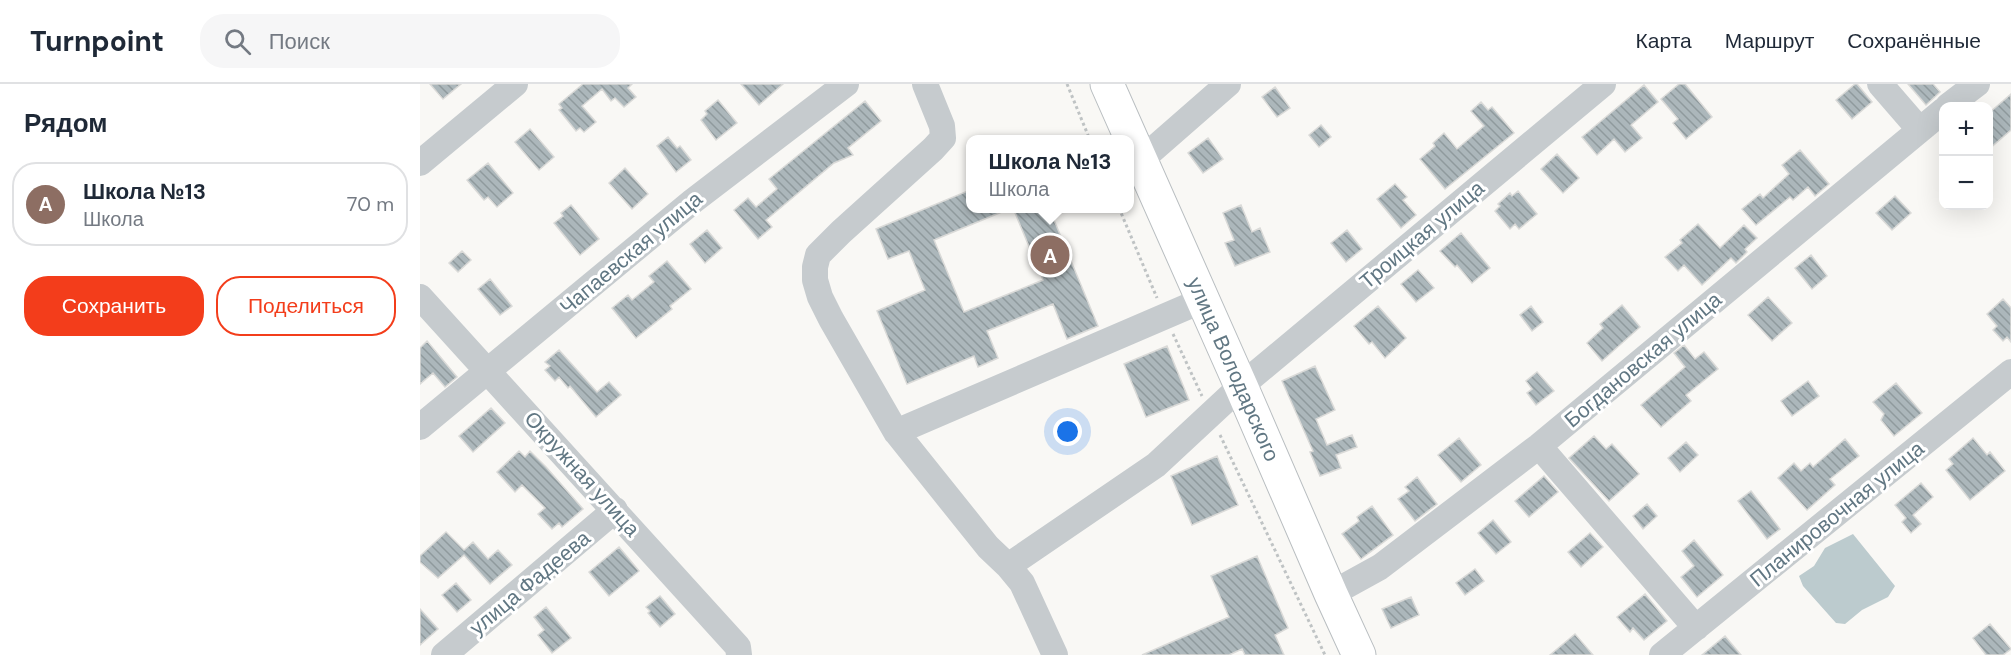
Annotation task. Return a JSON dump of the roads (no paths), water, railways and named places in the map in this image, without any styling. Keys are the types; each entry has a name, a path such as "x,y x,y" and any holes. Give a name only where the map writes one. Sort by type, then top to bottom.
{"main road":[{"name":"улица Володарского","path":"1107,84 1130,135"},
{"name":"улица Володарского","path":"1134,144 1359,655"}],"street":[{"path":"420,163 515,84"},
{"name":"Чапаевская улица","path":"420,427 710,187 846,84"},
{"path":"925,84 942,126 943,138 818,255 815,280 831,319 896,432 988,547 1022,583 1055,655"},
{"path":"1141,160 1228,84"},
{"name":"Троицкая улица","path":"1008,566 1156,465 1241,386 1603,84"},
{"path":"1880,84 1919,129"},
{"path":"1953,102 1977,84"},
{"name":"Богдановская улица","path":"1331,594 1380,567 1539,446 1939,114"},
{"name":"Окружная улица","path":"420,297 738,647 739,655"},
{"path":"896,432 1203,300"},
{"name":"Планировочная улица","path":"1662,655 2011,372"},
{"path":"1539,446 1696,628"},
{"name":"улица Фадеева","path":"444,655 615,510"}],"place":[{"name":"Школа №13","path":"1050,255"}]}
